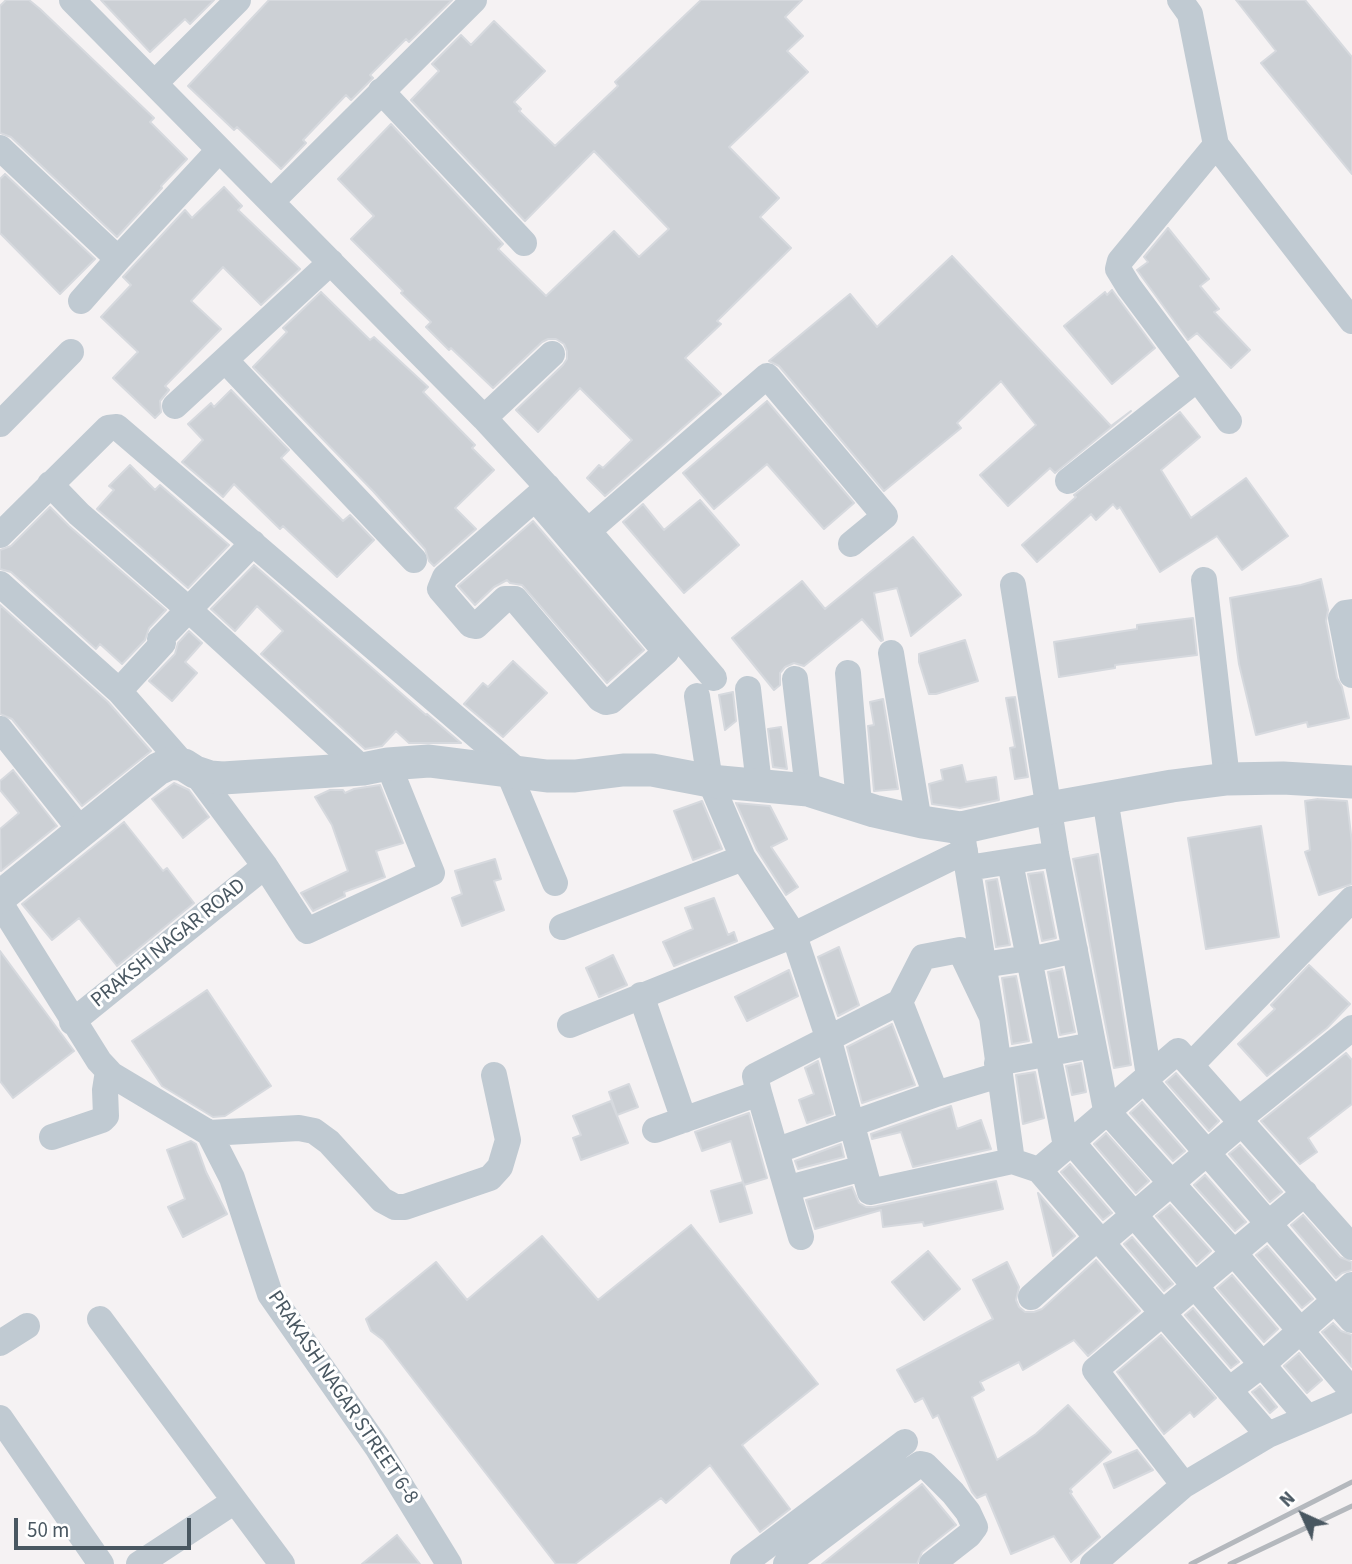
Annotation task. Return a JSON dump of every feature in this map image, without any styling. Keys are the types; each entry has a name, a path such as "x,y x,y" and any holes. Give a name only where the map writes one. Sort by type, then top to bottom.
{"street":[{"path":"72,0 484,418 542,493 674,646"},
{"path":"155,83 238,0"},
{"path":"272,201 474,0"},
{"path":"1180,0 1190,14 1216,145 1352,321"},
{"path":"381,91 524,243"},
{"path":"1216,145 1120,261 1118,269 1229,421"},
{"path":"0,148 118,259"},
{"path":"81,300 219,150"},
{"path":"175,406 331,262"},
{"path":"0,424 71,352"},
{"path":"484,418 552,354"},
{"path":"225,360 414,560"},
{"path":"588,530 767,376 885,516 851,544"},
{"path":"1068,481 1197,379"},
{"path":"0,535 108,428 117,427 514,772 555,884"},
{"path":"0,584 119,691 189,768 265,866 307,931 432,873 376,767 188,609 79,514 50,484"},
{"path":"542,493 588,530 705,687 710,781 743,858 794,934 828,1037 870,1192 1012,1161 1039,1170 1268,1435"},
{"path":"542,493 444,577 440,589 471,625 476,626 505,599 515,599 606,702 611,701 674,646"},
{"path":"119,691 163,643 160,639 253,543"},
{"path":"1204,580 1227,779"},
{"path":"1013,585 1056,854 1106,1110 1352,1391"},
{"path":"1352,612 1345,613 1341,618 1352,675"},
{"path":"891,653 919,822"},
{"path":"848,673 859,805"},
{"path":"795,679 808,790"},
{"path":"748,689 759,785"},
{"path":"0,729 82,832"},
{"path":"0,897 158,769 171,763 210,777 223,778 429,761 547,776 652,770 710,781 808,790 919,822 964,849 1010,862 1056,854"},
{"path":"570,1025 794,934 1049,808 1227,779 1283,778 1352,782"},
{"path":"1105,798 1146,1078 1267,1223 1343,1293 1352,1320"},
{"path":"964,849 992,1017 1012,1161"},
{"path":"562,926 743,858"},
{"path":"1010,862 1068,1143 1195,1284 1307,1417"},
{"name":"PRAKSH NAGAR ROAD","path":"72,1022 265,866"},
{"path":"1191,1065 1352,899"},
{"path":"0,903 72,1022 108,1071 209,1133 299,1128 314,1131 329,1142 382,1200 395,1207 405,1207 490,1178 500,1167 508,1140 494,1075"},
{"path":"802,1237 755,1076 900,1002 923,957 960,950 992,1017"},
{"path":"982,965 1030,960 1075,950"},
{"path":"641,995 684,1120"},
{"path":"900,1002 936,1094"},
{"path":"1031,1297 1134,1215 1352,1028"},
{"path":"778,1150 1048,1052 1093,1045"},
{"path":"1039,1170 1178,1051 1305,1193 1349,1238"},
{"path":"52,1137 102,1120 106,1116 105,1090 108,1071"},
{"path":"655,1130 759,1093"},
{"name":"PRAKASH NAGAR STREET 6-8","path":"209,1133 232,1178 270,1294 377,1447 449,1564"},
{"path":"789,1188 863,1168"},
{"path":"1184,1485 1095,1370 1305,1193"},
{"path":"1229,1390 1263,1364 1343,1293"},
{"path":"100,1319 282,1564"},
{"path":"0,1343 27,1326"},
{"path":"1094,1564 1184,1485 1268,1435 1352,1399"},
{"path":"0,1418 101,1564"},
{"path":"786,1564 905,1442"},
{"path":"743,1564 920,1464 925,1465 953,1493 968,1512 975,1527 969,1535 932,1564"},
{"path":"139,1564 235,1501"}],"building":[{"path":"6,0 29,0 40,9 154,118 150,122 187,159 117,237 11,137 0,133 0,6"},
{"path":"101,0 214,0 190,24 185,19 150,52"},
{"path":"269,0 452,0 409,42 406,39 370,75 373,78 351,100 346,95 303,140 306,143 281,169 237,127 234,130 188,86"},
{"path":"701,0 802,0 785,17 803,36 787,51 808,72 729,147 779,198 760,217 791,248 717,321 721,324 685,358 721,394 605,496 587,478 599,465 603,468 632,440 580,388 538,432 516,410 563,365 567,359 564,344 556,339 542,342 493,388 426,327 431,322 351,239 374,216 338,179 391,124 503,244 498,249 546,296 614,231 639,257 669,229 594,151 525,221 411,100 439,71 432,64 461,35 471,45 494,21 545,71 514,102 521,109 519,111 555,146 618,86 615,82"},
{"path":"1236,0 1305,0 1352,57 1352,174 1261,63 1276,51"},
{"path":"5,174 95,259 60,294 0,233 0,179"},
{"path":"224,187 242,206 238,210 300,269 261,305 223,267 191,301 221,329 165,386 169,390 160,401 161,412 155,418 113,378 138,352 101,317 131,285 123,277 185,210 192,218"},
{"path":"1168,228 1209,279 1200,286 1219,309 1214,312 1250,350 1231,368 1197,333 1188,340 1137,270 1148,262 1144,257"},
{"path":"952,256 1111,426 1131,411 1055,473 1050,468 1008,506 980,475 1036,425 1001,381 957,423 961,428 884,491 779,366 769,361 850,294 877,327"},
{"path":"1112,290 1155,348 1112,384 1064,326 1105,292 1107,295"},
{"path":"321,292 370,340 374,337 428,387 423,392 475,445 472,448 494,470 455,508 476,529 434,566 425,549 373,491 253,367 287,332 283,328"},
{"path":"231,390 289,450 281,458 343,521 350,515 374,540 337,577 283,526 280,529 234,484 223,497 182,462 203,440 188,424 211,403 214,407"},
{"path":"767,401 854,503 824,529 767,464 714,509 683,473"},
{"path":"1180,412 1200,437 1161,470 1191,518 1246,478 1288,536 1242,570 1217,536 1160,572 1120,507 1117,509 1113,504 1096,520 1091,514 1037,562 1022,545 1076,497 1074,495"},
{"path":"130,465 155,490 160,485 229,545 188,588 97,509 114,490 109,486"},
{"path":"700,500 739,545 684,593 623,522 643,504 664,530"},
{"path":"50,507 166,610 149,628 145,640 122,664 100,644 96,649 11,572 0,569 0,550 11,546"},
{"path":"533,521 644,650 607,683 522,585 507,580 494,587 475,605 458,586"},
{"path":"913,537 961,595 911,636 897,588 874,593 883,640 881,641 862,619 804,666 794,663 785,667 780,673 780,685 774,690 732,638 802,581 825,609"},
{"path":"254,565 461,743 409,743 396,731 382,746 365,749 261,654 283,631 257,606 235,631 211,609"},
{"path":"1321,579 1337,678 1342,687 1349,718 1308,727 1307,722 1256,735 1239,664 1230,598"},
{"path":"0,605 108,702 151,751 82,806 12,719 0,714"},
{"path":"1193,618 1197,655 1115,665 1115,668 1059,677 1054,642 1137,629 1137,625"},
{"path":"189,631 202,643 185,662 197,673 172,701 149,681 175,654 178,643"},
{"path":"965,640 978,681 929,694 919,654"},
{"path":"513,661 547,693 503,737 464,704 483,683 488,687"},
{"path":"733,692 736,721 725,730 719,695"},
{"path":"1015,697 1028,777 1015,779 1010,748 1015,747 1006,698"},
{"path":"883,699 898,789 874,791 868,726 874,725 870,702"},
{"path":"781,727 787,769 773,767 768,729"},
{"path":"962,765 966,782 996,777 999,800 960,808 932,804 929,784 943,780 941,770"},
{"path":"13,770 57,826 1,871 0,829 19,813 0,790 0,781"},
{"path":"174,783 189,790 209,817 183,838 152,799"},
{"path":"380,785 403,843 376,851 385,877 344,892 345,896 313,911 301,893 348,871 332,825 315,797 330,790 343,790 345,793"},
{"path":"702,801 722,849 693,860 674,811"},
{"path":"1305,801 1347,801 1352,843 1352,884 1319,895 1305,852 1310,850"},
{"path":"736,803 770,806 787,839 771,847 798,887 786,895 757,850"},
{"path":"124,822 163,871 167,868 194,903 117,966 79,918 52,940 22,904"},
{"path":"1261,826 1279,937 1206,949 1188,838"},
{"path":"1098,854 1131,1065 1114,1068 1073,859"},
{"path":"495,859 501,879 494,881 504,910 462,926 452,898 462,894 455,871"},
{"path":"1043,872 1056,938 1042,941 1028,874"},
{"path":"997,879 1010,945 996,947 986,881"},
{"path":"714,898 728,935 734,932 737,941 674,966 663,942 693,929 685,908"},
{"path":"839,947 859,1005 838,1016 818,957"},
{"path":"0,951 74,1051 13,1098 0,1081"},
{"path":"613,955 627,985 599,997 586,968"},
{"path":"1309,965 1350,1004 1327,1028 1267,1076 1238,1044 1275,1009 1271,1005"},
{"path":"1062,969 1075,1032 1060,1035 1048,972"},
{"path":"789,970 798,996 747,1021 735,997"},
{"path":"1016,976 1029,1041 1012,1044 1002,978"},
{"path":"207,990 271,1086 225,1116 213,1117 162,1086 132,1041"},
{"path":"892,1024 915,1085 862,1103 847,1047"},
{"path":"1346,1053 1352,1060 1352,1104 1308,1138 1317,1152 1300,1164 1261,1121"},
{"path":"818,1061 833,1114 807,1123 799,1100 814,1094 805,1068"},
{"path":"1081,1063 1086,1092 1072,1095 1066,1066"},
{"path":"1035,1072 1044,1118 1023,1124 1016,1075"},
{"path":"1176,1073 1219,1121 1209,1131 1166,1082"},
{"path":"629,1084 638,1107 617,1115 609,1092"},
{"path":"611,1101 628,1143 581,1160 573,1138 581,1135 573,1116"},
{"path":"1142,1102 1185,1151 1173,1161 1130,1113"},
{"path":"951,1106 957,1129 981,1120 991,1149 913,1167 901,1132 872,1139 871,1134"},
{"path":"749,1113 767,1178 744,1185 731,1141 702,1151 695,1132"},
{"path":"1106,1133 1149,1181 1136,1193 1094,1144"},
{"path":"191,1141 196,1144 206,1172 227,1214 183,1237 168,1207 185,1199 167,1150"},
{"path":"841,1144 844,1157 798,1169 795,1161"},
{"path":"1240,1145 1282,1192 1270,1202 1229,1154"},
{"path":"1070,1164 1112,1213 1103,1220 1061,1172"},
{"path":"1205,1175 1246,1222 1235,1231 1194,1185"},
{"path":"996,1181 1003,1209 924,1226 923,1222 883,1227 881,1210 815,1229 806,1200 852,1187 859,1203 873,1207"},
{"path":"743,1182 752,1213 720,1222 711,1191"},
{"path":"1038,1193 1075,1236 1053,1256"},
{"path":"1170,1205 1211,1251 1197,1264 1156,1216"},
{"path":"1303,1215 1340,1257 1352,1262 1352,1270 1336,1278 1291,1225"},
{"path":"691,1225 818,1384 742,1445 790,1509 760,1532 710,1465 666,1503 661,1498 575,1564 556,1564 383,1340 371,1331 366,1319 436,1262 467,1300 542,1236 598,1300"},
{"path":"1132,1237 1173,1284 1164,1291 1124,1244"},
{"path":"1267,1246 1313,1299 1302,1308 1256,1255"},
{"path":"928,1251 960,1289 924,1320 892,1282"},
{"path":"1096,1260 1140,1311 1088,1356 1074,1340 1023,1370 1019,1362 980,1382 984,1390 972,1397 997,1460 1036,1434 1068,1405 1111,1452 1070,1489 1070,1493 1100,1537 1071,1562 1054,1536 1011,1554 986,1494 977,1498 972,1492 938,1415 933,1418 923,1398 915,1402 897,1370 993,1319 973,1280 1007,1262 1019,1287 1016,1300 1019,1307 1025,1312 1034,1312 1042,1309"},
{"path":"1232,1275 1278,1329 1264,1342 1217,1288"},
{"path":"1193,1308 1239,1362 1231,1368 1185,1315"},
{"path":"1333,1323 1341,1331 1352,1335 1352,1367 1322,1332"},
{"path":"1161,1335 1216,1398 1194,1417 1190,1412 1164,1434 1117,1372"},
{"path":"1299,1353 1322,1380 1307,1393 1284,1366"},
{"path":"1260,1386 1277,1407 1270,1413 1252,1392"},
{"path":"1137,1450 1153,1470 1114,1488 1104,1464"},
{"path":"922,1484 956,1525 922,1552 917,1564 822,1564"},
{"path":"397,1535 420,1564 362,1564"}],"railway":[{"path":"1191,1564 1352,1482"},
{"path":"1230,1564 1352,1506"}]}
